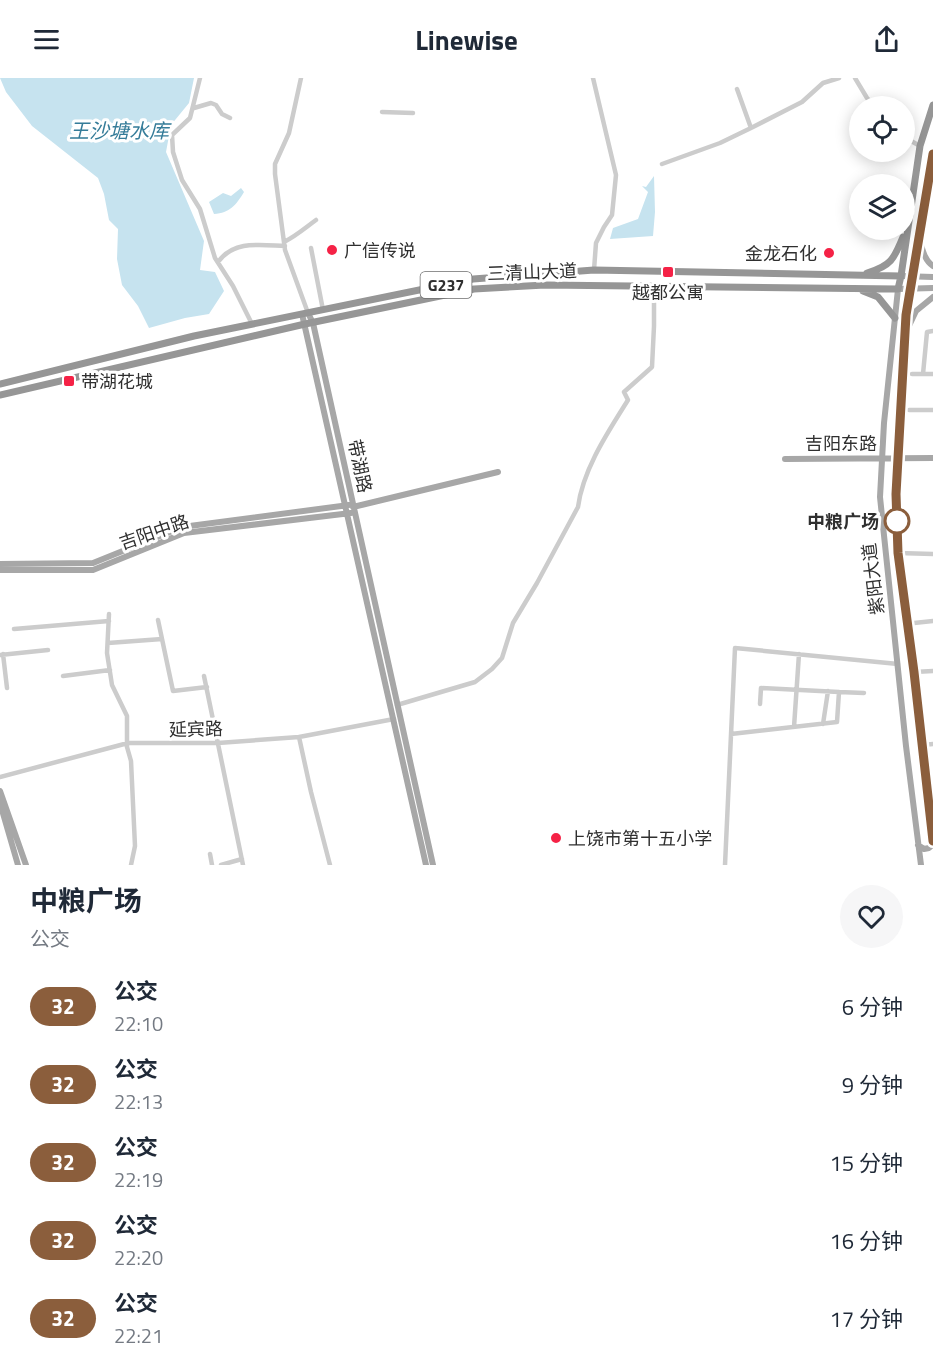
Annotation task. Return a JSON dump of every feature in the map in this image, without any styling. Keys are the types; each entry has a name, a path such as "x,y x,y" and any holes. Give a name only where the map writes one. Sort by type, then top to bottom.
{"highway":[{"path":"915,176 920,146 933,105"},
{"path":"910,289 933,154"},
{"path":"915,224 920,227"},
{"path":"860,275 881,269 892,260 900,240"},
{"path":"898,289 905,240"},
{"name":"三清山大道","path":"0,384 194,336 473,279 594,270 901,276"},
{"name":"三清山大道","path":"0,395 313,322 474,289 545,285 654,285 898,289"},
{"path":"858,289 878,297 895,316"}],"main road":[{"path":"920,227 923,252 929,264 933,266"},
{"name":"三清山大道","path":"901,276 933,277"},
{"name":"三清山大道","path":"898,289 933,288"},
{"name":"紫阳大道","path":"898,289 881,458 880,496 921,865"},
{"name":"紫阳大道","path":"910,289 904,336 896,494 898,553 923,745 933,843"},
{"path":"904,336 916,311 933,297"},
{"path":"895,316 901,313 906,315"},
{"name":"带湖路","path":"305,314 313,322 426,865"},
{"name":"带湖路","path":"305,314 305,324 351,508 433,865"},
{"name":"吉阳东路","path":"786,459 933,458"},
{"name":"吉阳中路","path":"0,570 93,570 184,533 351,508 498,472"},
{"name":"吉阳中路","path":"0,564 93,563 182,527 351,508"},
{"path":"0,790 26,865"},
{"path":"0,803 18,865"},
{"path":"918,845 929,849 933,843"}],"street":[{"path":"200,78 190,118 172,135 173,152 182,180 200,209 215,258 252,324"},
{"name":"带湖路","path":"302,78 289,133 275,164 284,244 305,314"},
{"path":"593,78 616,175 612,215 596,243 594,270"},
{"path":"662,165 720,143 751,128 802,102 823,83 839,78"},
{"path":"855,78 866,96"},
{"path":"737,88 751,128"},
{"path":"194,108 211,103 216,105 222,114 230,118"},
{"path":"382,112 413,113"},
{"path":"915,143 920,146"},
{"path":"218,262 222,255 235,247 284,244 298,236 304,228 316,220"},
{"path":"311,248 323,310"},
{"path":"397,705 475,682 502,658 513,622 578,507 580,494 597,454 628,400 624,392 652,368 654,285"},
{"path":"923,374 927,332 933,332"},
{"path":"912,374 933,374"},
{"path":"909,410 933,410"},
{"path":"898,553 933,554"},
{"path":"109,614 108,643 112,685 127,717 131,761 135,818 135,846 131,865"},
{"path":"158,620 173,691 207,687"},
{"path":"14,629 109,621"},
{"path":"914,623 933,621"},
{"path":"108,643 162,639"},
{"path":"725,865 735,648 898,664"},
{"path":"7,688 2,655 48,650"},
{"path":"794,728 799,654"},
{"path":"63,676 110,670"},
{"path":"914,672 933,671"},
{"path":"204,676 242,862 221,865"},
{"path":"760,704 761,688 864,693"},
{"path":"823,724 828,691"},
{"path":"731,734 837,722 840,692"},
{"name":"延宾路","path":"0,777 128,743 218,743 299,737 394,719"},
{"path":"299,737 330,865"},
{"path":"923,745 933,744"},
{"path":"210,854 212,865"}],"water":[{"name":"王沙塘水库","path":"0,78 194,78 189,103 171,125 166,152 204,241 200,270 215,272 224,291 209,314 149,328 138,306 122,285 117,259 118,229 109,220 98,178 32,126 6,92"},
{"path":"654,176 653,236 610,239 613,228 638,219 648,192 642,186 646,187"},
{"path":"241,188 244,192 235,204 224,212 214,214 209,202 223,193 231,196"}],"bus line":[{"name":"32","path":"933,154 906,315 896,494 898,553 933,841"}],"place":[{"name":"广信传说","path":"332,250"},
{"name":"金龙石化","path":"829,253"},
{"name":"越都公寓","path":"668,272"},
{"name":"带湖花城","path":"69,381"},
{"name":"中粮广场","path":"897,521"},
{"name":"上饶市第十五小学","path":"556,838"}]}
